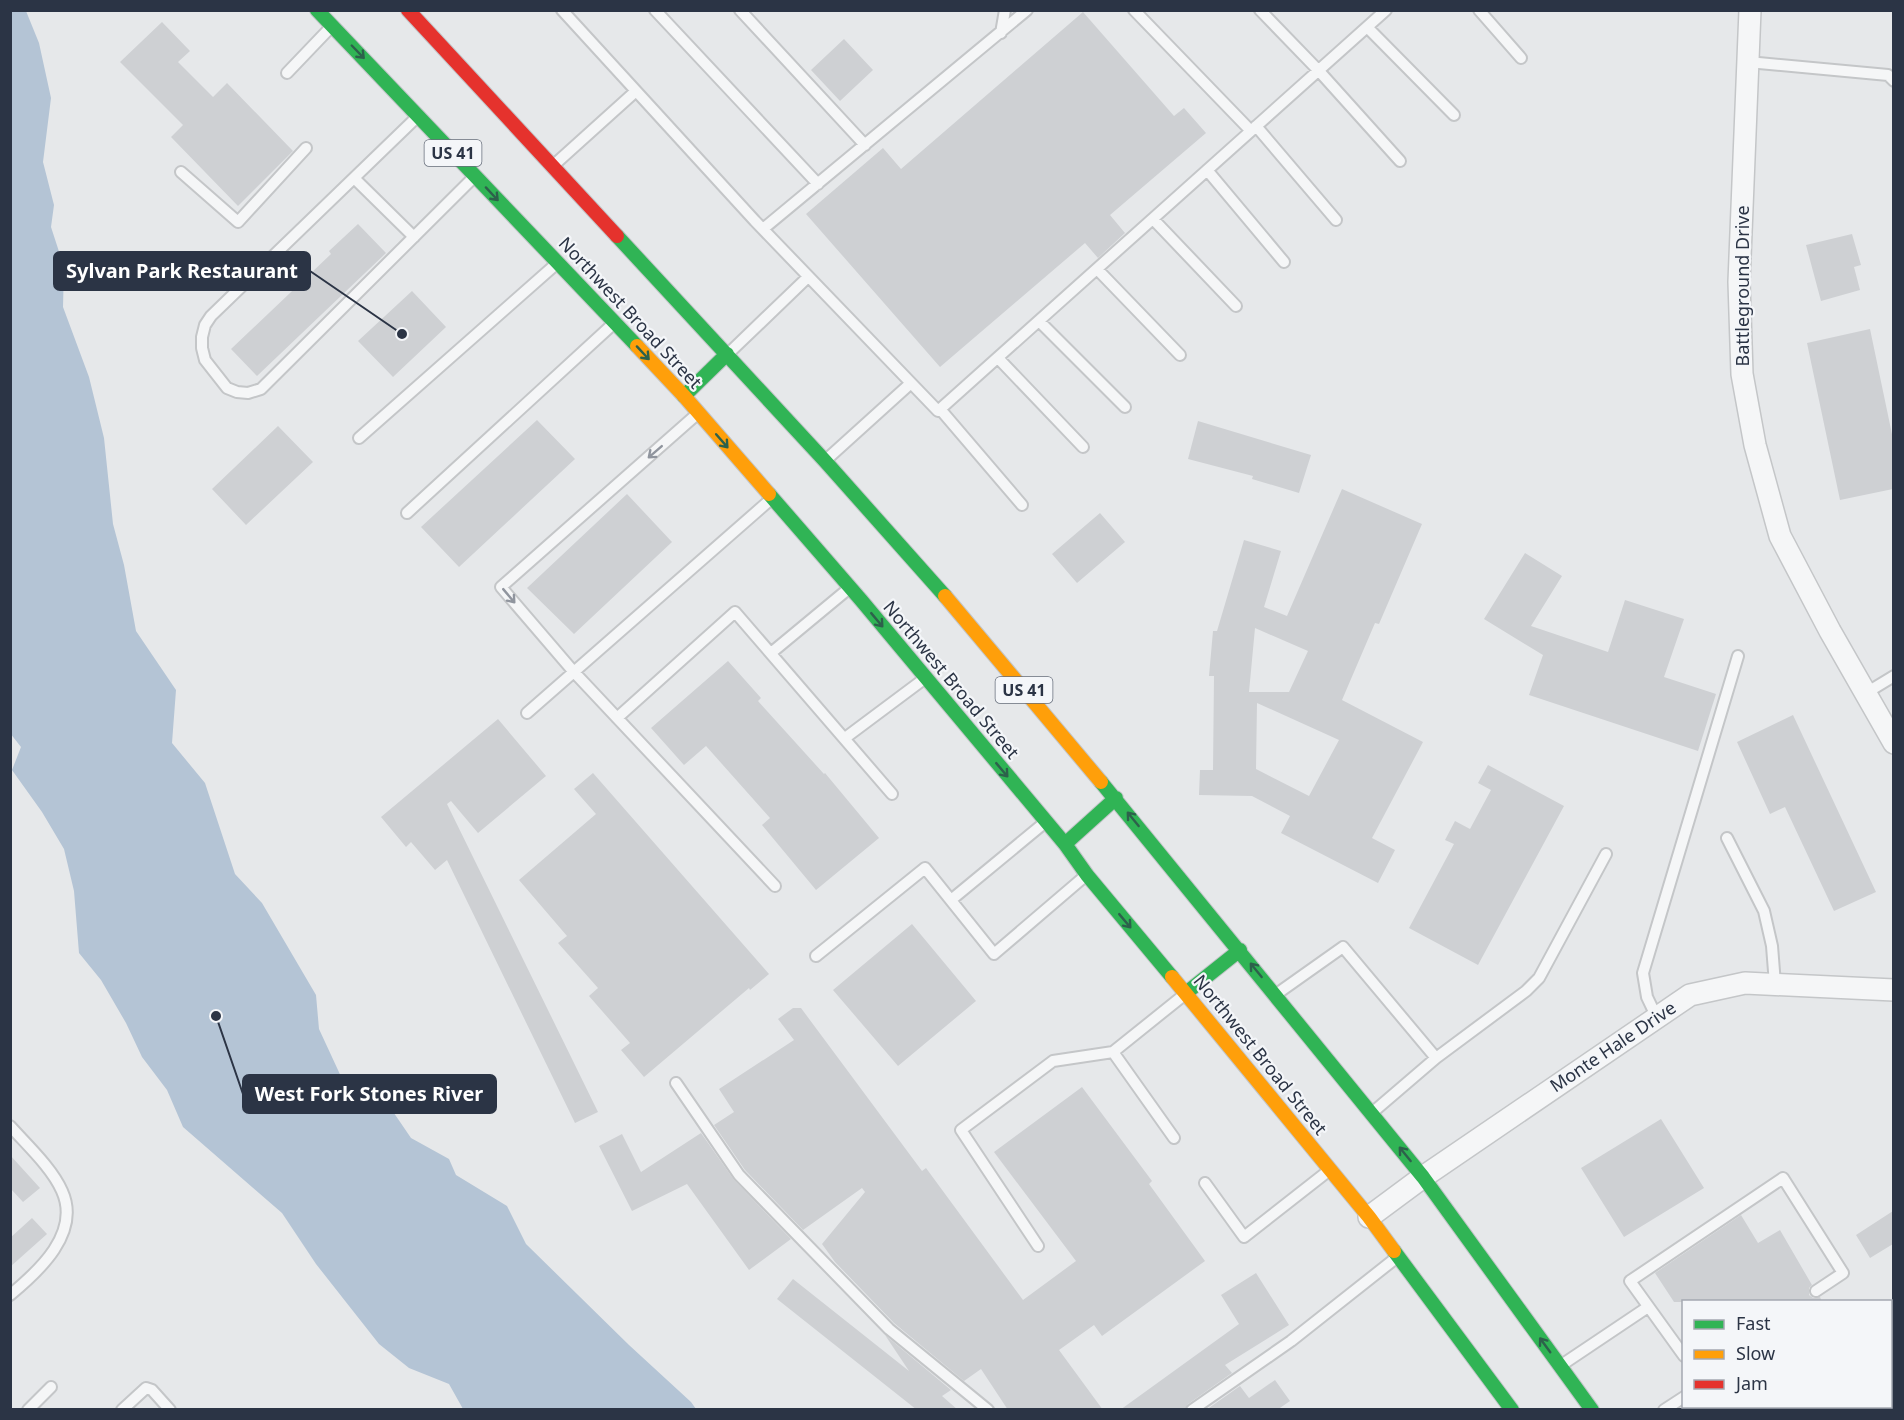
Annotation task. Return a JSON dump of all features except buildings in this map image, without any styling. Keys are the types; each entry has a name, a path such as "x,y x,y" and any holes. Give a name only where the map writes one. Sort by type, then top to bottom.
{"main road":[{"name":"Northwest Broad Street","path":"317,10 337,22 418,116 684,396 850,588 1065,844 1087,875 1369,1217 1512,1410"},
{"name":"US 41","path":"408,10 916,562 1116,798 1423,1177 1592,1410"},
{"path":"684,396 727,354"},
{"path":"1065,844 1116,798"},
{"path":"1186,993 1240,950"}],"street":[{"name":"Battleground Drive","path":"1750,10 1739,282 1742,374 1753,433 1780,536 1893,743"},
{"name":"Monte Hale Drive","path":"1369,1217 1423,1177 1690,995 1746,983 1893,990"}],"lane":[{"path":"562,10 808,277 938,411 940,410 1022,505"},
{"path":"655,10 818,184"},
{"path":"740,10 865,145"},
{"path":"1001,33 1005,10"},
{"path":"763,229 1027,10"},
{"path":"1134,10 1254,129 1336,220"},
{"path":"1260,10 1400,161"},
{"path":"940,410 1386,10"},
{"path":"1479,10 1521,58"},
{"path":"287,73 337,22"},
{"path":"1367,27 1454,115"},
{"path":"1748,62 1892,77"},
{"path":"553,166 636,91"},
{"path":"418,116 211,316 205,325 202,348 205,360 228,388 248,393 261,389 475,176"},
{"path":"182,172 238,222 306,148"},
{"path":"1207,171 1284,262"},
{"path":"354,178 414,237"},
{"path":"1154,219 1236,306"},
{"path":"359,438 557,262"},
{"path":"1097,269 1180,355"},
{"path":"727,354 808,277"},
{"path":"1040,321 1125,407"},
{"path":"407,513 615,323"},
{"path":"998,358 1083,447"},
{"path":"825,461 911,383"},
{"path":"699,413 501,587 562,660 775,886"},
{"path":"527,713 772,498"},
{"path":"771,653 850,588"},
{"path":"617,718 735,612 892,794"},
{"path":"1657,1018 1647,997 1643,973 1738,656"},
{"path":"1866,693 1893,676"},
{"path":"845,738 926,678"},
{"path":"951,900 1046,822"},
{"path":"1727,838 1764,911 1772,946 1775,984"},
{"path":"1372,1113 1436,1058 1526,991 1539,978 1606,854"},
{"path":"816,956 925,868 994,954 1087,875"},
{"path":"1276,995 1343,947 1436,1058"},
{"path":"1038,1245 961,1130 1053,1061 1113,1052 1186,993"},
{"path":"1113,1052 1174,1138"},
{"path":"676,1083 739,1174 889,1329 988,1410"},
{"path":"10,1125 54,1177 63,1192 66,1210 65,1227 56,1246 31,1278 10,1295"},
{"path":"1205,1183 1244,1237 1330,1170"},
{"path":"1682,1355 1630,1281 1783,1178 1843,1273 1816,1290"},
{"path":"1192,1410 1291,1341 1399,1256"},
{"path":"1560,1366 1648,1307"},
{"path":"28,1410 51,1387"},
{"path":"122,1410 146,1388 152,1390 170,1410"},
{"path":"1664,1410 1682,1398"}],"water":[{"path":"10,11 26,11 39,43 51,98 43,162 54,205 51,227 64,267 63,307 89,377 104,438 113,524 124,565 136,631 176,690 172,743 205,783 235,874 262,903 316,995 319,1029 344,1083 383,1097 411,1138 449,1159 456,1175 507,1206 526,1244 696,1409 463,1409 449,1384 409,1368 379,1344 316,1264 282,1213 183,1127 167,1090 142,1057 126,1023 101,980 79,953 74,891 64,849 42,812 12,770 21,747 10,733"}],"traffic: fast":[{"path":"317,10 637,346"},
{"path":"617,236 825,461 945,596"},
{"path":"684,396 727,354"},
{"path":"769,494 1065,844 1087,875 1172,977"},
{"path":"1101,782 1423,1177 1592,1410"},
{"path":"1065,844 1116,798"},
{"path":"1186,993 1240,950"},
{"path":"1394,1251 1512,1410"}],"traffic: slow":[{"path":"637,346 769,494"},
{"path":"945,596 1101,782"},
{"path":"1172,977 1369,1217 1394,1251"}],"traffic: jam":[{"path":"408,10 617,236"}],"place":[{"name":"Sylvan Park Restaurant","path":"402,334"},
{"name":"West Fork Stones River","path":"216,1016"}]}
